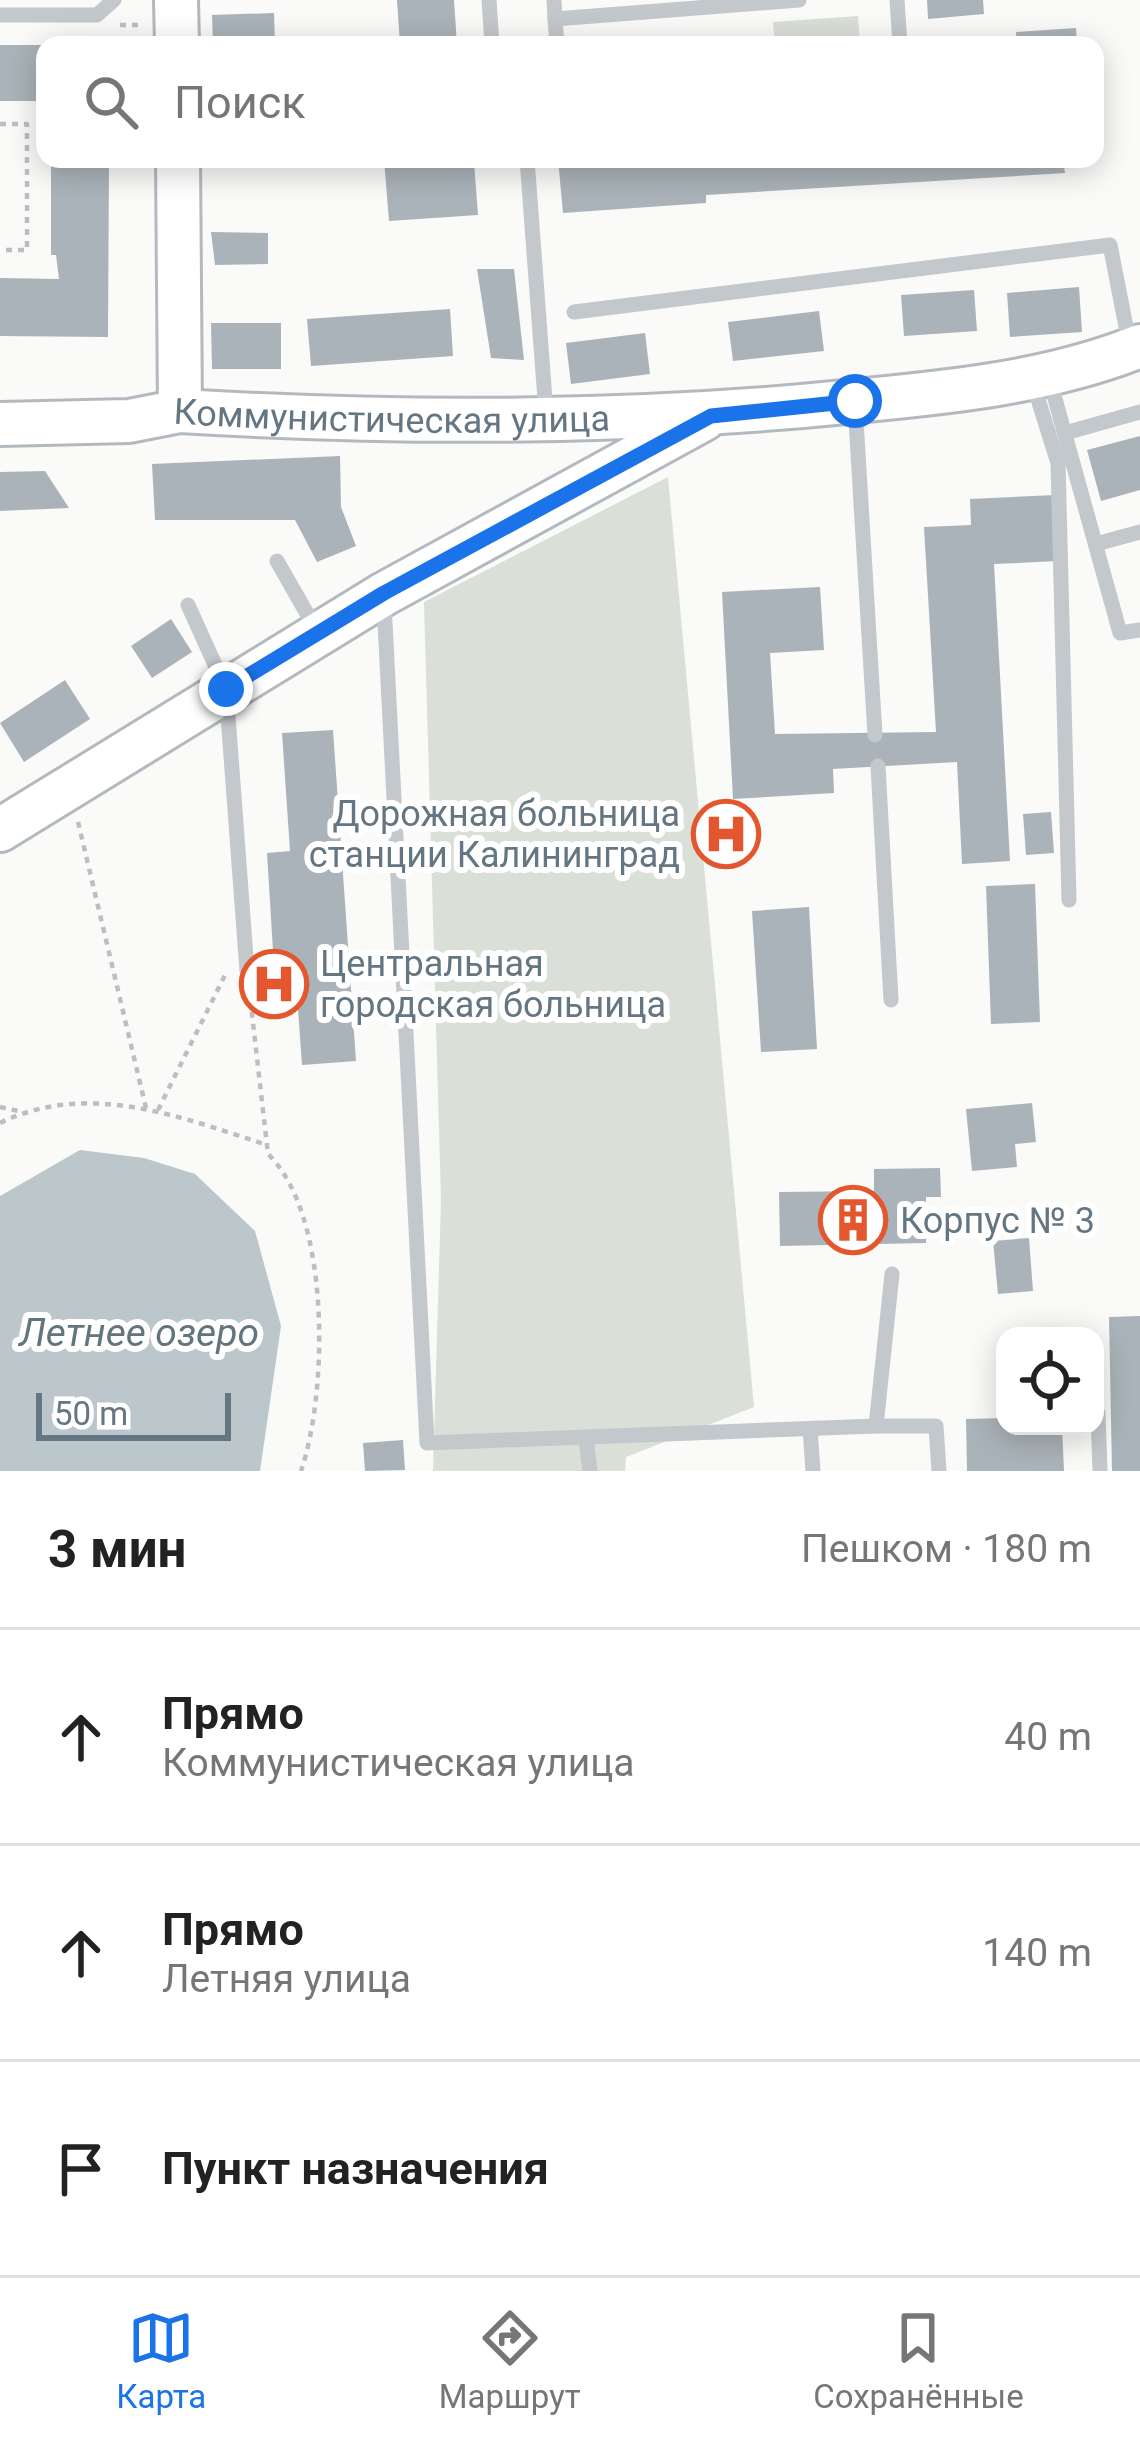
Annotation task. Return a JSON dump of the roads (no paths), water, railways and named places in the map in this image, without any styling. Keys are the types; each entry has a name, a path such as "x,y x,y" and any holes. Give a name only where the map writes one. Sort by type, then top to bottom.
{"street":[{"path":"176,0 177,36"},
{"path":"178,168 180,411"},
{"name":"Коммунистическая улица","path":"0,424 129,421 180,411 711,416 1040,376 1135,348"},
{"path":"0,830 384,593 711,416"}],"lane":[{"path":"0,15 97,15 114,0"},
{"path":"489,0 491,36"},
{"path":"554,0 556,36"},
{"path":"555,19 799,0"},
{"path":"897,0 899,36"},
{"path":"527,168 546,417"},
{"path":"574,312 1110,245 1135,348"},
{"path":"1040,376 1065,434 1120,633 1140,630"},
{"path":"1040,376 1058,463 1069,899"},
{"path":"855,401 875,735"},
{"path":"1065,434 1140,412"},
{"path":"1096,544 1140,532"},
{"path":"278,561 318,633"},
{"path":"384,593 427,1443 936,1426 939,1471"},
{"path":"188,605 226,689 247,971"},
{"path":"878,766 891,1000"},
{"path":"876,1426 892,1274"},
{"path":"810,1429 812,1471"},
{"path":"1099,1435 1100,1471"},
{"path":"586,1438 590,1471"}],"water":[{"name":"Летнее озеро","path":"80,1150 144,1158 195,1174 255,1231 281,1326 260,1471 0,1471 0,1196"}],"place":[{"name":"Дорожная больница станции Калининград","path":"726,834"},
{"name":"Центральная городская больница","path":"274,984"},
{"name":"Корпус № 3","path":"853,1220"}]}
